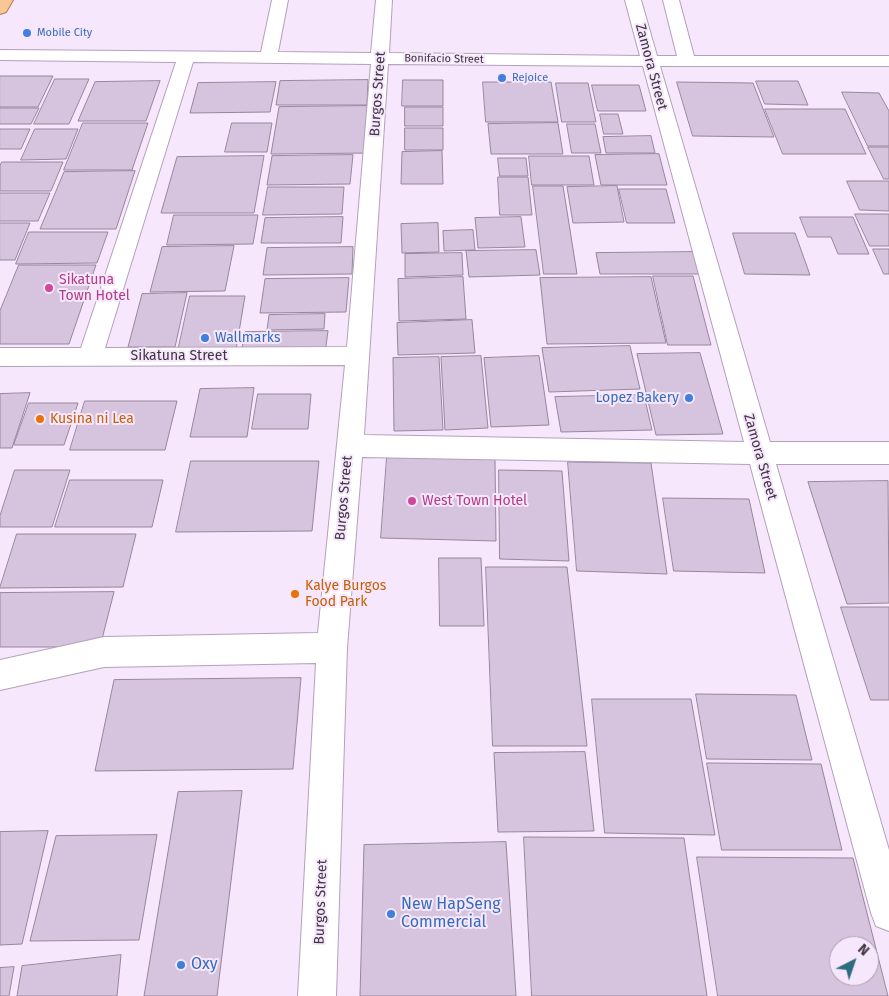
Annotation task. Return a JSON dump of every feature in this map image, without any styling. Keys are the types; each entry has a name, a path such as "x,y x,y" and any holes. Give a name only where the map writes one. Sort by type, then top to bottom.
{"main road":[{"path":"0,9 5,0"}],"street":[{"path":"268,58 280,0"},
{"name":"Burgos Street","path":"317,996 332,648 348,446 358,356 384,0"},
{"name":"Zamora Street","path":"633,0 889,913"},
{"path":"671,0 687,61"},
{"name":"Bonifacio Street","path":"0,55 650,61 889,61"},
{"path":"90,356 186,57"},
{"name":"Sikatuna Street","path":"0,357 358,356"},
{"path":"348,446 760,454 889,453"},
{"path":"0,675 104,652 332,648"}],"building":[{"path":"0,76 53,76 38,107 0,107"},
{"path":"55,79 89,79 69,124 34,124"},
{"path":"368,80 367,105 276,105 280,81"},
{"path":"403,80 443,80 443,106 402,106"},
{"path":"160,81 146,121 78,121 95,82"},
{"path":"756,81 798,81 808,105 765,104"},
{"path":"276,82 270,112 190,113 198,83"},
{"path":"483,82 551,82 558,122 486,122"},
{"path":"677,82 753,83 774,137 693,136"},
{"path":"556,83 588,83 596,122 562,122"},
{"path":"592,85 639,85 646,111 598,111"},
{"path":"842,92 879,93 889,111 889,146 868,146"},
{"path":"371,106 369,153 271,154 279,107"},
{"path":"405,107 443,107 443,126 405,126"},
{"path":"0,108 39,108 31,124 0,124"},
{"path":"765,109 845,109 866,154 783,154"},
{"path":"600,114 618,114 623,134 604,134"},
{"path":"83,123 148,123 132,170 64,170"},
{"path":"232,123 272,123 267,152 225,152"},
{"path":"558,123 563,154 491,154 488,124"},
{"path":"567,124 595,124 601,153 572,153"},
{"path":"405,128 443,128 443,150 405,150"},
{"path":"0,129 30,129 21,149 0,149"},
{"path":"35,129 78,129 66,159 21,160"},
{"path":"651,136 655,153 606,153 603,137"},
{"path":"868,147 889,147 889,179 884,179"},
{"path":"442,151 443,184 401,184 402,152"},
{"path":"659,154 667,185 601,185 595,155"},
{"path":"353,155 350,184 267,185 272,156"},
{"path":"264,156 254,213 161,213 177,157"},
{"path":"529,156 589,156 594,185 532,185"},
{"path":"498,158 526,158 528,176 500,176"},
{"path":"2,162 63,162 51,191 0,191 0,166"},
{"path":"135,171 116,229 40,229 64,172"},
{"path":"498,177 528,177 532,215 500,215"},
{"path":"847,181 889,181 889,211 860,210"},
{"path":"533,186 563,186 577,274 544,274"},
{"path":"617,186 624,222 573,223 567,187"},
{"path":"268,187 344,187 342,214 263,215"},
{"path":"619,189 666,189 675,223 627,223"},
{"path":"0,193 50,193 38,221 0,221"},
{"path":"855,214 889,214 889,246 870,246"},
{"path":"174,215 258,215 253,244 167,245"},
{"path":"343,217 341,243 261,243 265,218"},
{"path":"521,217 525,247 478,248 475,218"},
{"path":"800,217 853,217 869,254 838,254 831,237 808,237"},
{"path":"0,223 30,223 15,260 0,260"},
{"path":"438,223 439,252 402,253 401,224"},
{"path":"473,230 475,250 444,251 443,231"},
{"path":"29,232 108,232 97,263 16,264"},
{"path":"733,233 795,233 810,275 745,274"},
{"path":"234,246 225,291 150,292 162,247"},
{"path":"353,247 352,274 263,275 267,248"},
{"path":"873,249 889,249 889,274 884,274"},
{"path":"536,250 540,275 469,277 466,251"},
{"path":"693,252 699,274 600,274 596,253"},
{"path":"462,253 463,275 405,277 405,254"},
{"name":"Sikatuna Town Hotel","path":"19,265 96,265 69,344 0,344 0,311"},
{"path":"653,276 693,276 711,345 668,345"},
{"path":"463,277 466,319 399,321 398,279"},
{"path":"651,277 666,343 547,344 540,278"},
{"path":"349,278 346,312 260,313 265,279"},
{"path":"187,293 175,347 128,347 142,294"},
{"path":"190,296 245,296 236,350 178,351"},
{"path":"325,314 324,329 267,330 269,315"},
{"path":"472,320 475,353 398,355 397,323"},
{"path":"328,331 325,353 241,354 245,332"},
{"path":"630,346 640,389 549,392 542,348"},
{"path":"700,353 723,434 656,435 637,354"},
{"path":"481,356 488,428 445,430 441,357"},
{"path":"539,356 549,425 491,427 484,358"},
{"path":"439,357 443,430 394,431 393,358"},
{"path":"254,388 247,437 190,437 200,389"},
{"path":"30,393 12,448 0,448 0,394"},
{"path":"258,394 311,394 308,429 252,429"},
{"path":"644,395 652,430 561,432 555,397"},
{"path":"85,401 177,401 165,450 70,450"},
{"path":"29,403 78,403 64,445 14,445"},
{"path":"387,457 495,459 496,541 381,538"},
{"path":"191,461 319,461 312,531 176,532"},
{"path":"568,462 651,463 667,574 577,571"},
{"path":"15,470 70,470 52,527 0,527 0,516"},
{"path":"499,470 562,471 569,561 500,559"},
{"path":"70,480 163,480 152,527 55,527"},
{"path":"888,481 889,603 847,604 808,482"},
{"path":"663,498 749,499 765,573 674,571"},
{"path":"17,534 136,534 123,587 0,588"},
{"path":"439,558 481,558 484,626 440,626"},
{"path":"486,567 567,567 587,746 493,746"},
{"path":"114,592 100,647 0,647 0,593"},
{"path":"841,607 889,607 889,700 871,700"},
{"path":"301,678 293,769 95,771 114,680"},
{"path":"696,694 796,695 812,760 707,759"},
{"path":"592,699 691,699 715,835 605,833"},
{"path":"585,752 594,831 498,832 494,753"},
{"path":"707,763 821,764 842,850 722,850"},
{"path":"242,791 217,996 144,996 178,792"},
{"path":"48,831 22,944 0,945 0,832"},
{"path":"157,835 139,940 30,941 56,836"},
{"path":"524,837 684,838 707,996 532,996"},
{"path":"506,842 516,996 360,996 364,845"},
{"path":"697,857 853,858 873,936 829,936 829,986 879,986 879,961 888,996 718,996"},
{"path":"121,955 117,996 17,996 22,966"},
{"path":"14,967 9,996 0,996 0,968"}],"place":[{"name":"Mobile City","path":"27,33"},
{"name":"Rejoice","path":"502,78"},
{"name":"Sikatuna Town Hotel","path":"49,288"},
{"name":"Wallmarks","path":"205,338"},
{"name":"Lopez Bakery","path":"689,398"},
{"name":"Kusina ni Lea","path":"40,419"},
{"name":"West Town Hotel","path":"412,501"},
{"name":"Kalye Burgos Food Park","path":"295,594"},
{"name":"New HapSeng Commercial","path":"391,914"},
{"name":"Oxy","path":"181,965"}]}
